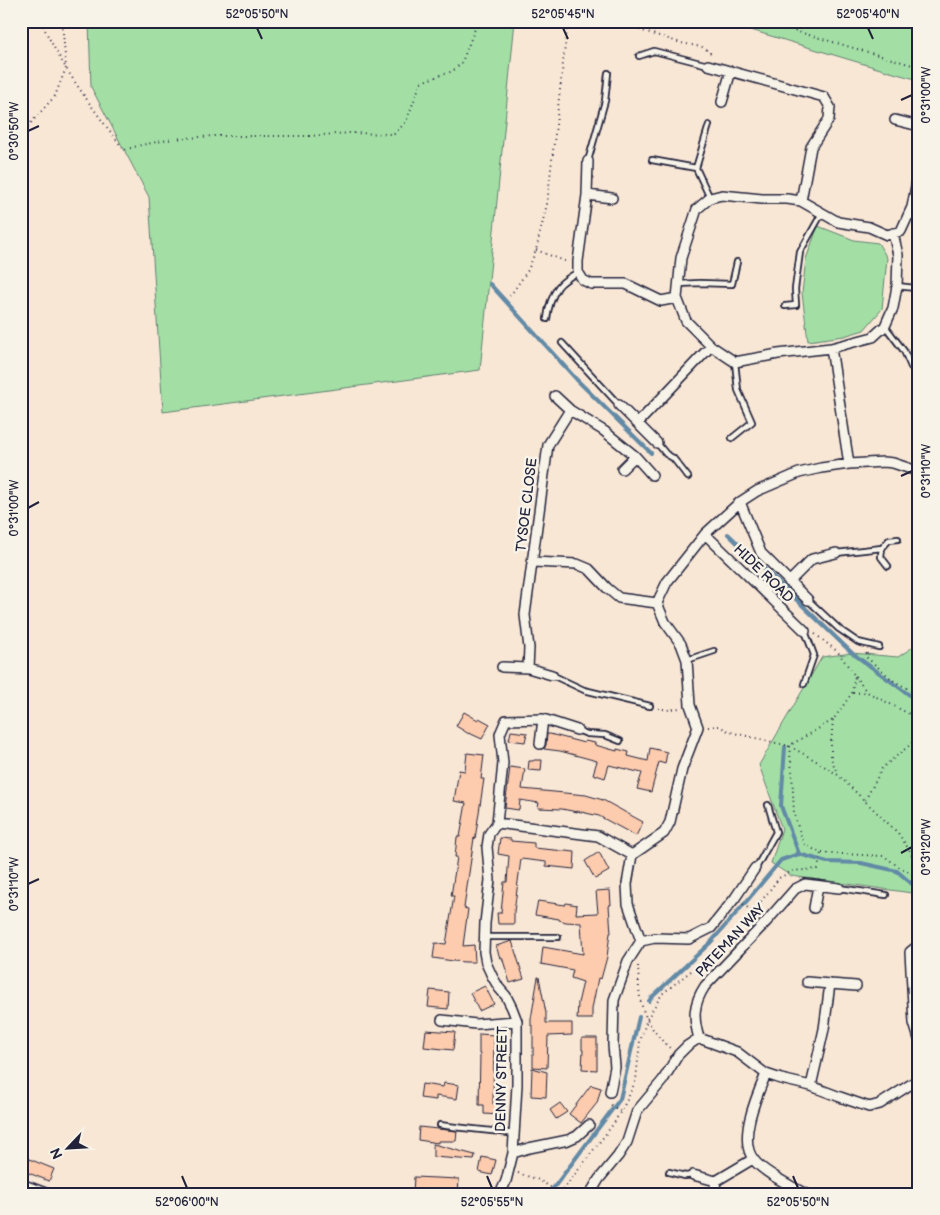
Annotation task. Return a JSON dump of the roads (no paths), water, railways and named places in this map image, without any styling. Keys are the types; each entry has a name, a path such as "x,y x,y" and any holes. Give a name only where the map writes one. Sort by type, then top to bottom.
{"street":[{"path":"708,65 824,96 830,107 829,118 811,146 801,201"},
{"path":"722,102 731,71"},
{"path":"895,120 919,126"},
{"path":"588,161 587,195 578,270 583,280 591,284 626,284 661,301 677,298"},
{"path":"893,233 898,255 897,286 893,308 886,326 873,337 831,348 778,354 735,362 711,346 686,321 677,298 681,258 697,210 710,198 722,195 762,199 787,198 801,201 838,222 869,227 887,235 893,233 901,231 909,215 919,170"},
{"path":"587,195 612,198"},
{"path":"638,422 711,346"},
{"path":"831,348 850,464"},
{"path":"555,396 570,410 604,431 635,456 652,475"},
{"path":"619,405 657,443"},
{"name":"TYSOE CLOSE","path":"570,410 548,446 533,562 577,564 590,569 619,598 656,604"},
{"path":"622,469 635,456"},
{"path":"640,941 628,904 627,884 632,855 664,833 670,822 682,769 698,727 690,705 687,660 681,644 665,622 656,604 667,582 705,534 740,502 757,491 799,473 850,464 884,462 914,470 919,469"},
{"path":"740,502 761,553 808,600"},
{"name":"HIDE ROAD","path":"705,534 805,631"},
{"path":"789,582 812,559 836,553"},
{"path":"528,668 529,648 525,615 533,562"},
{"path":"502,667 528,668 552,674"},
{"path":"540,744 543,719 577,730"},
{"name":"DENNY STREET","path":"500,1194 506,1181 513,1153 517,1021 506,996 498,988 492,976 484,952 490,880 489,834 497,823 504,763 500,734 506,720 543,719"},
{"path":"497,823 598,836 632,855"},
{"path":"610,1092 615,1068 613,1044 614,1000 628,961 640,941 655,938 689,939 710,928 736,898 756,868"},
{"name":"PATEMAN WAY","path":"699,1038 695,1018 696,1007 699,996 705,986 795,889 805,884 839,888"},
{"path":"814,908 818,886"},
{"path":"915,948 910,952 914,1023 919,1040"},
{"path":"807,982 856,986"},
{"path":"811,1086 824,1029 830,984"},
{"path":"442,1020 476,1024 517,1021"},
{"path":"590,1194 598,1179 618,1156 627,1142 637,1111 663,1080 678,1055 699,1038 737,1052 766,1074 811,1086 870,1107 880,1104 919,1079"},
{"path":"766,1074 754,1100 748,1129 748,1146 753,1159 759,1166 805,1193"},
{"path":"513,1153 568,1140 577,1136 589,1125"},
{"path":"714,1194 716,1182 753,1159"},
{"path":"693,1175 716,1182"},
{"path":"21,1184 48,1194"}],"lane":[{"path":"639,56 654,50 708,65"},
{"path":"588,161 605,101 608,73"},
{"path":"710,125 696,168 710,198"},
{"path":"652,160 696,168"},
{"path":"785,306 796,305 795,289 800,252 822,213"},
{"path":"909,215 919,220"},
{"path":"678,284 732,284 737,262"},
{"path":"546,320 548,310 558,287 578,270"},
{"path":"897,286 919,290"},
{"path":"886,326 904,351 912,367 919,370"},
{"path":"562,343 619,405"},
{"path":"732,438 752,422 738,390 735,362"},
{"path":"657,443 666,454 673,458 688,477"},
{"path":"888,566 881,557 882,548 889,540 898,539"},
{"path":"836,553 882,548"},
{"path":"808,600 839,629 858,642 880,647"},
{"path":"804,684 814,655 805,631"},
{"path":"687,660 714,652"},
{"path":"552,674 584,690 650,706"},
{"path":"577,730 587,734 604,735 620,741"},
{"path":"756,868 776,832 768,805"},
{"path":"839,888 886,895"},
{"path":"485,937 558,937"},
{"path":"440,1125 514,1134"},
{"path":"669,1172 685,1176 693,1175"}],"waterway":[{"path":"490,284 577,380 651,453"},
{"path":"728,534 852,653 919,702"},
{"path":"649,1001 711,942 781,860 799,854 781,806 785,747"},
{"path":"799,854 827,862 861,863 897,871 919,890"},
{"path":"549,1194 620,1099 639,1017"}]}
